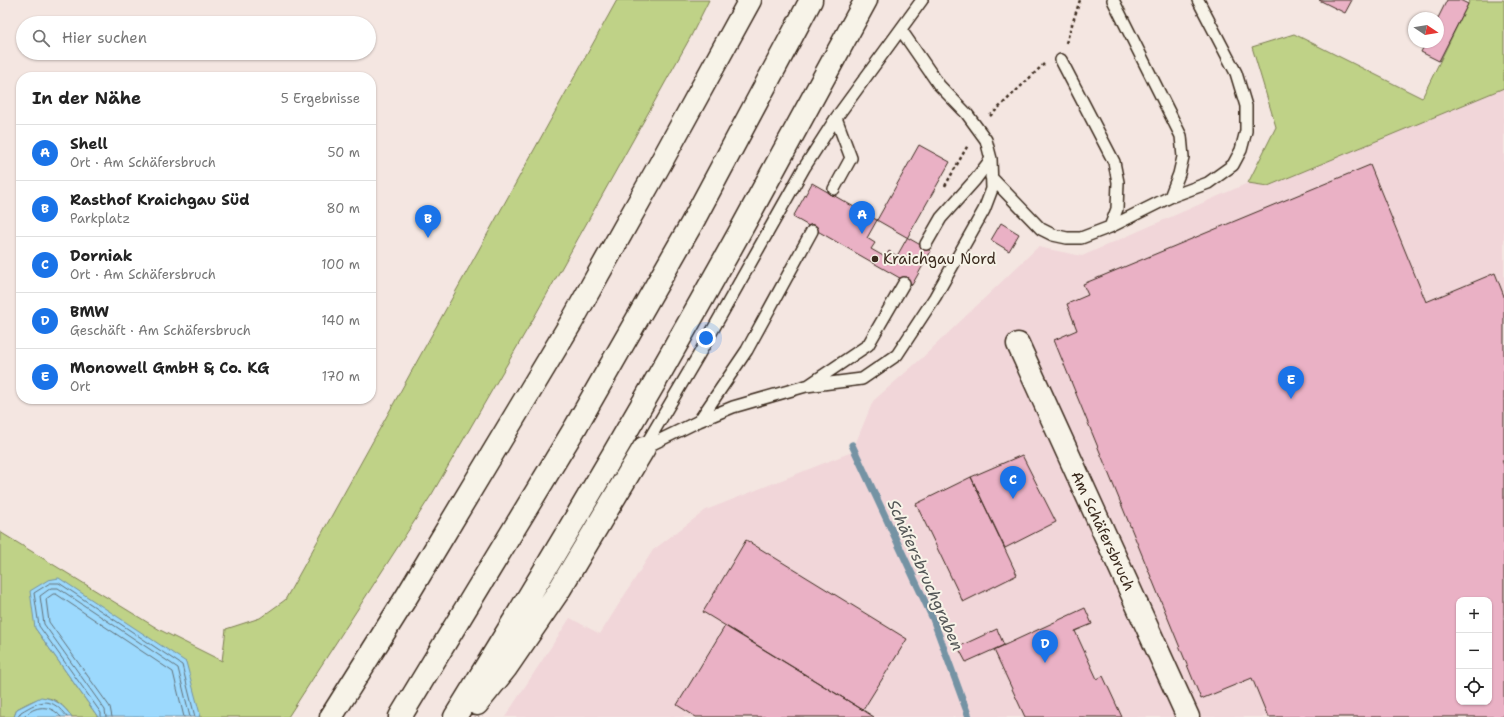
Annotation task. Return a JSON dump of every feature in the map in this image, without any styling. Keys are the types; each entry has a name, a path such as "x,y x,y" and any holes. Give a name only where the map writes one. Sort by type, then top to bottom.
{"main road":[{"path":"332,717 407,596 572,321 750,0"},
{"path":"400,717 582,414 692,223 811,0"},
{"path":"455,717 593,488 663,367 746,221 866,0"},
{"name":"Am Schäfersbruch","path":"1018,344 1188,717"},
{"path":"466,717 506,668 558,592 644,448"}],"lane":[{"path":"644,448 698,356 804,168 836,118 922,0"},
{"path":"1113,0 1181,136 1183,157 1179,174 1170,197"},
{"path":"991,177 1041,229 1067,238 1081,238 1110,227 1170,197 1208,183 1232,165 1241,150 1246,131 1246,106 1236,73 1198,0"},
{"path":"644,448 699,421 732,407 806,386 862,379 897,355 935,297 984,210 992,189 991,159 986,140 967,114 939,85 901,30"},
{"path":"1061,60 1114,162 1118,182 1117,209 1110,227"},
{"path":"834,189 851,158 836,118"},
{"path":"926,244 941,218 975,180 991,159"},
{"path":"699,421 747,350 812,231"},
{"path":"806,386 868,345 904,283"}],"path":[{"path":"942,190 977,129 1044,64 1061,60 1080,0"}],"shaded area":[{"path":"1504,88 1504,717 505,717 570,618 600,634 653,550 706,510 852,452 873,401 922,358 1038,247 1082,256 1248,183 1269,186"}],"green space":[{"path":"617,0 709,0 690,38 532,321 432,494 288,717 199,717 200,714 35,628 98,717 72,717 59,703 53,699 47,698 33,701 17,709 14,717 0,717 0,532 160,630 222,661 226,629 260,618 285,600"},
{"path":"1470,0 1504,0 1504,88 1268,186 1248,183 1276,127 1252,47 1294,34 1422,98"}],"water":[{"path":"59,578 186,662 200,714 199,717 98,717 35,628 30,591 48,580"},
{"path":"41,697 51,699 59,703 72,717 14,717 17,709"}],"building":[{"path":"1319,0 1352,0 1345,13"},
{"path":"1447,0 1460,0 1468,4 1439,61 1421,52 1423,48 1444,48 1444,12 1441,12"},
{"path":"919,145 950,162 897,256 889,251 885,257 871,249 875,243 867,238"},
{"path":"1370,165 1426,302 1495,273 1504,296 1504,459 1502,460 1504,466 1504,717 1268,717 1252,678 1201,699 1054,340 1077,330 1067,304 1088,295 1083,284"},
{"path":"812,183 931,251 912,285 793,217"},
{"path":"1001,223 1019,234 1009,251 991,240"},
{"path":"1022,455 1056,522 1005,548 971,477"},
{"path":"971,477 1017,575 963,602 916,504"},
{"path":"746,540 907,639 863,710 703,612"},
{"path":"1085,608 1092,624 1075,631 1097,679 1103,676 1122,717 1025,717 994,650"},
{"path":"725,626 874,717 696,717 677,705"},
{"path":"997,629 1004,645 966,662 958,647"}],"waterway":[{"name":"Schäfersbruchgraben","path":"852,445 933,619 969,717"}],"place":[{"name":"Shell","path":"862,234"},
{"name":"Rasthof Kraichgau Süd","path":"428,238"},
{"name":"Kraichgau Nord","path":"875,259"},
{"name":"Monowell GmbH & Co. KG","path":"1291,399"},
{"name":"Dorniak","path":"1013,499"},
{"name":"BMW","path":"1045,663"}]}
